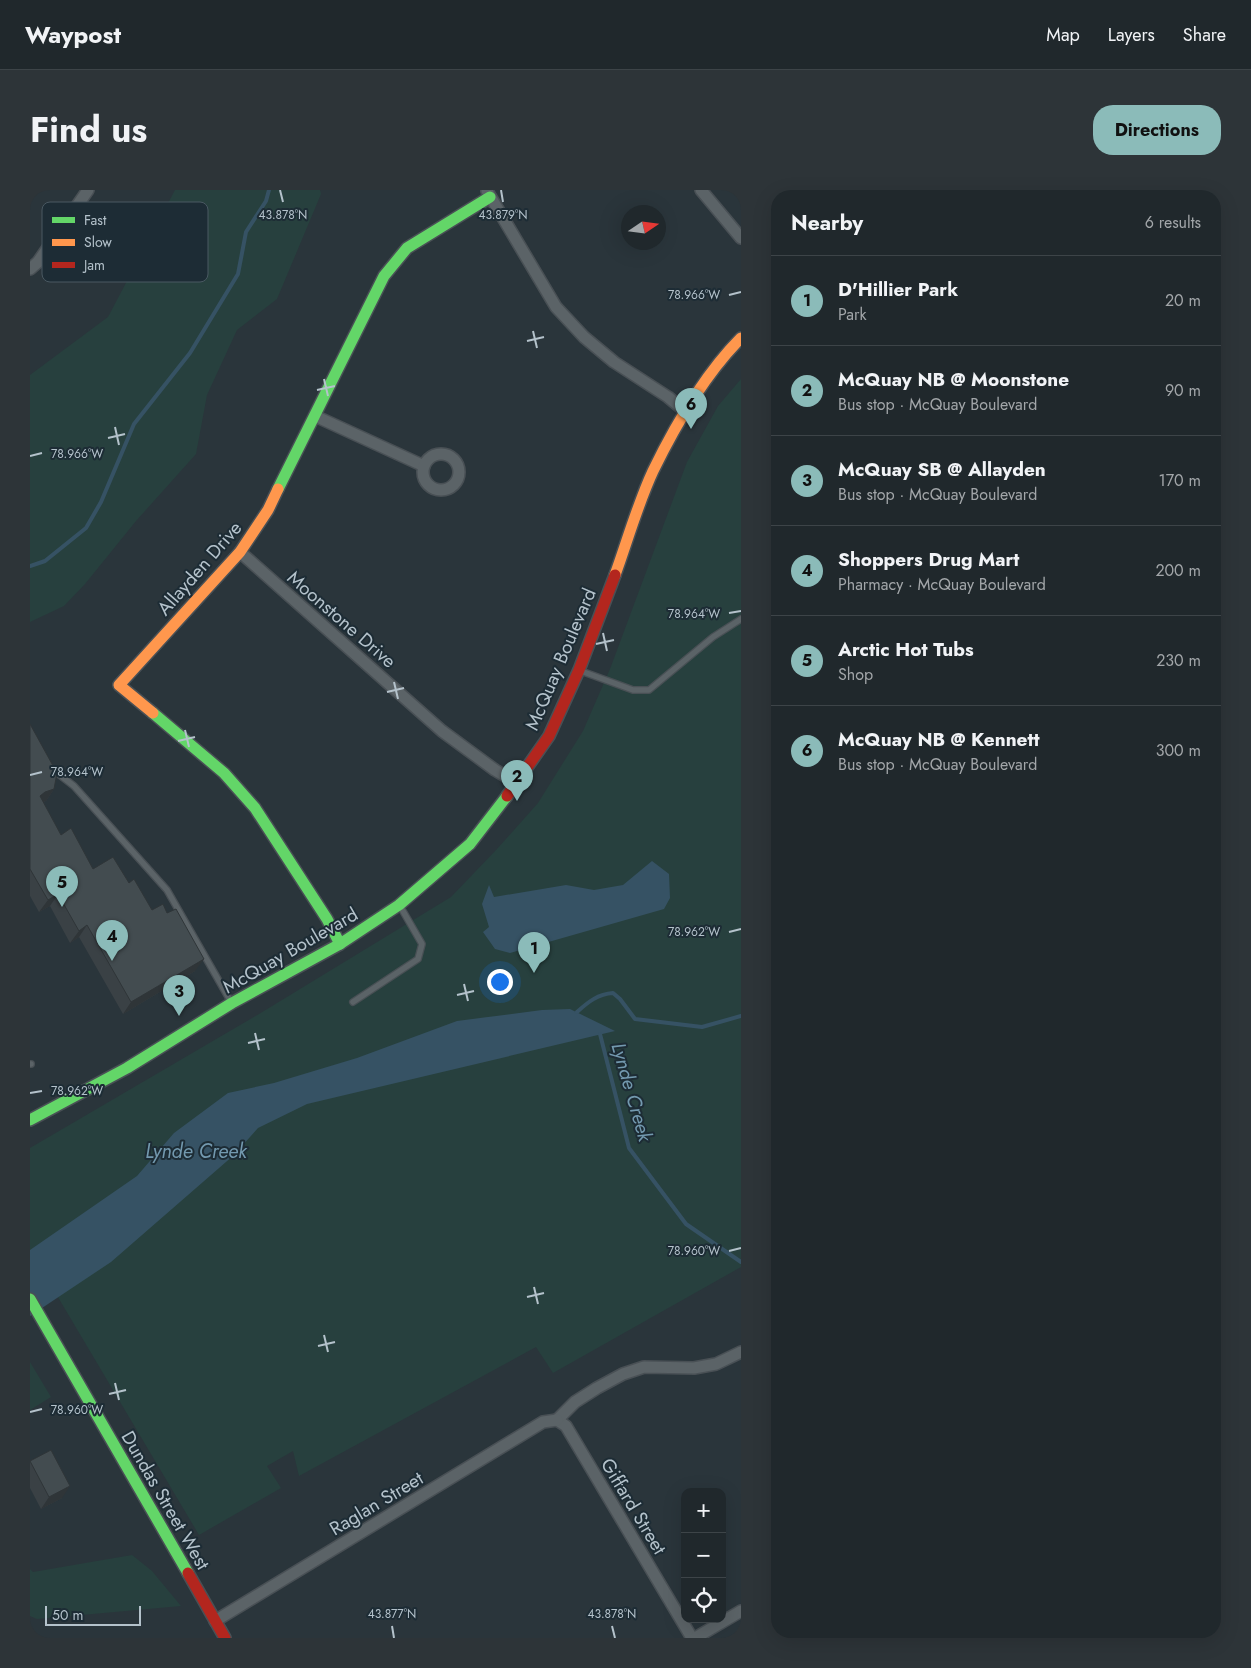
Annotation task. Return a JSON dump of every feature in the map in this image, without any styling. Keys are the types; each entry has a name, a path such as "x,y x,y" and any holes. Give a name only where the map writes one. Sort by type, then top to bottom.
{"street":[{"path":"79,202 88,190"},
{"path":"700,190 741,238"},
{"path":"488,194 556,307 584,338 606,356 668,397 685,411"},
{"name":"Allayden Drive","path":"340,944 255,808 224,773 119,685 240,552 268,510 384,276 407,248 488,194"},
{"path":"33,262 42,250"},
{"name":"McQuay Boulevard","path":"30,1120 127,1068 232,1003 340,944 399,905 470,844 517,783 549,736 579,670 653,472 685,411 741,338"},
{"path":"315,416 424,466"},
{"name":"Moonstone Drive","path":"240,552 442,732 495,770 517,783"},
{"name":"Dundas Street West","path":"30,1300 225,1638"},
{"path":"557,1420 575,1402 596,1388 623,1374 644,1367 694,1368 716,1364 741,1352"},
{"name":"Raglan Street","path":"215,1620 543,1422 557,1420"},
{"name":"Giffard Street","path":"557,1420 566,1426 693,1638"},
{"path":"693,1638 741,1610"}],"lane":[{"path":"579,670 633,690 649,690 713,637 741,619"},
{"path":"48,762 52,770 74,786 167,890 232,1003"},
{"path":"353,1002 418,959 422,944 399,905"}],"green space":[{"path":"175,190 320,190 321,194 277,299 237,330 207,395 196,454 64,606 30,622 30,375 108,317 126,282 208,282 208,202 169,202"},
{"path":"741,379 741,1267 553,1373 536,1347 299,1476 293,1451 267,1466 281,1488 199,1535 30,1250 30,1148 259,1014 451,897 497,849 538,803 583,731 610,669 687,462 718,406"},
{"path":"30,1362 51,1397 30,1410"},
{"path":"132,1555 152,1571 181,1606 37,1619 30,1616 30,1569 33,1572"}],"water":[{"path":"652,861 669,874 670,898 664,909 510,953 495,949 483,932 489,927 482,904 489,885 494,897 566,885 594,890 623,885"},
{"name":"Lynde Creek","path":"570,1009 615,1031 307,1104 258,1128 234,1155 111,1262 30,1316 30,1250 137,1176 174,1133 228,1093 274,1083 357,1058 457,1021 542,1010"}],"building":[{"path":"30,724 57,773 54,789 40,796 61,835 71,828 93,869 113,857 129,883 134,879 152,910 163,904 167,913 176,909 204,959 131,1002 87,925 79,931 58,894 48,900 30,869"},
{"path":"51,1450 70,1486 49,1497 30,1461"}],"waterway":[{"path":"30,566 45,561 86,528 101,502 134,424 190,353 238,274 246,232 266,201 269,190"},
{"path":"577,1012 594,999 613,993 635,1019 702,1027 741,1016"},
{"name":"Lynde Creek","path":"600,1034 629,1148 686,1224 741,1262"}],"traffic: fast":[{"path":"278,489 384,276 407,248 490,197"},
{"path":"153,713 224,773 255,808 327,919 340,944"},
{"path":"30,1120 127,1068 232,1003 340,944 399,905 470,844 507,796"},
{"path":"30,1299 188,1573"}],"traffic: slow":[{"path":"615,575 648,483 671,436 703,384 741,338"},
{"path":"153,713 119,685 240,552 268,510 278,489"}],"traffic: jam":[{"path":"507,796 549,736 579,670 615,575"},
{"path":"188,1573 225,1638"}],"place":[{"name":"McQuay NB @ Kennett","path":"691,429"},
{"name":"McQuay NB @ Moonstone","path":"517,801"},
{"name":"Arctic Hot Tubs","path":"62,907"},
{"name":"Shoppers Drug Mart","path":"112,961"},
{"name":"D'Hillier Park","path":"534,973"},
{"name":"McQuay SB @ Allayden","path":"179,1016"}]}
